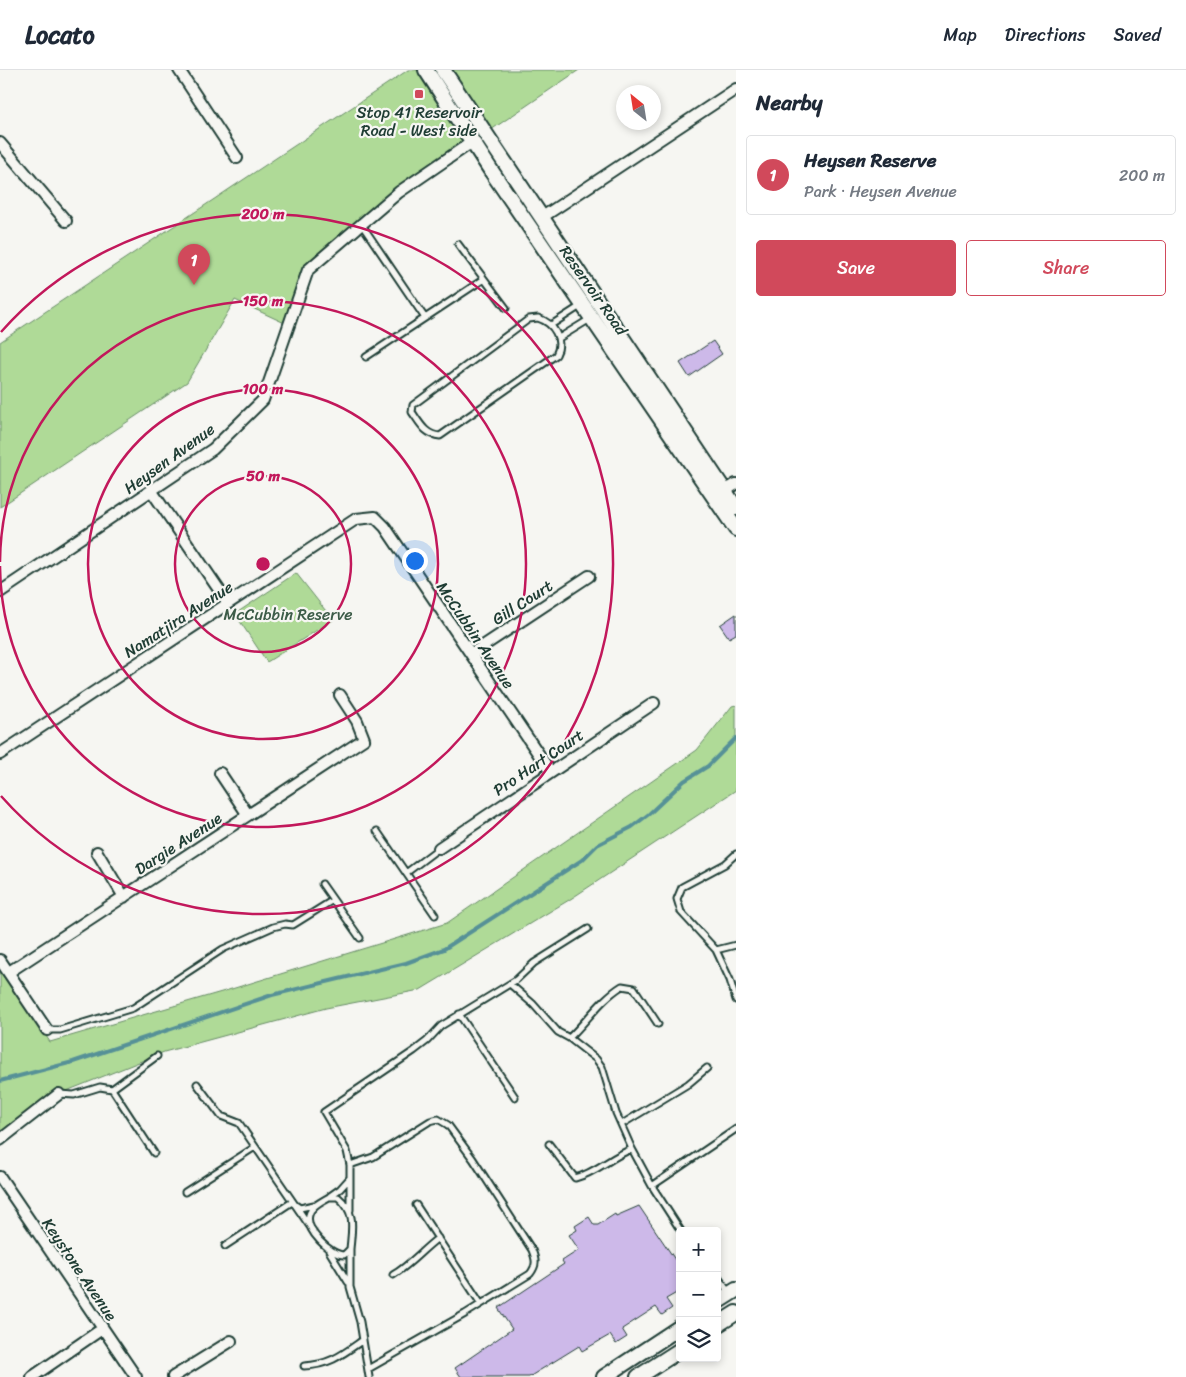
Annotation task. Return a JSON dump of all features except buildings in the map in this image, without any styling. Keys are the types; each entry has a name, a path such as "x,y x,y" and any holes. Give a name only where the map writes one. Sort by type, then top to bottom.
{"main road":[{"name":"Reservoir Road","path":"426,70 472,142 592,318 725,491 736,529"},
{"name":"Reservoir Road","path":"443,70 736,508"},
{"path":"472,142 485,134"},
{"path":"529,226 541,218"},
{"path":"721,1322 736,1313"},
{"path":"604,1377 676,1330"},
{"path":"638,1377 676,1353"}],"street":[{"path":"178,70 237,158"},
{"path":"541,218 736,89"},
{"name":"Heysen Avenue","path":"0,592 213,449 263,400 308,270 399,192 472,142"},
{"path":"0,144 66,221"},
{"path":"152,490 228,603"},
{"name":"Namatjira Avenue","path":"0,754 356,519 375,517"},
{"name":"McCubbin Avenue","path":"375,517 385,527 550,771"},
{"name":"Gill Court","path":"470,654 589,576"},
{"name":"Dargie Avenue","path":"9,972 364,739 357,720 340,695"},
{"name":"Pro Hart Court","path":"439,848 550,771 654,703"},
{"path":"220,773 248,815"},
{"path":"97,852 124,897"},
{"path":"0,960 46,1030"},
{"path":"0,1140 59,1094"},
{"name":"Keystone Avenue","path":"0,1177 136,1377"},
{"path":"32,1377 102,1328"},
{"path":"173,1377 231,1341"}],"lane":[{"path":"362,224 425,318"},
{"path":"458,244 506,308"},
{"path":"366,357 484,279"},
{"path":"551,325 583,305"},
{"path":"538,318 551,325 559,338 561,347 556,355 440,436 432,435 425,430 412,412 414,405 420,399 529,319 538,318"},
{"path":"559,338 592,318"},
{"path":"377,831 435,915"},
{"path":"406,873 439,848"},
{"path":"736,854 707,874 682,887 677,899 682,912 716,950 730,980 736,1000"},
{"path":"322,884 360,938"},
{"path":"46,1030 60,1030 133,1008 223,949 273,927 284,924 293,925 333,900"},
{"path":"369,1377 363,1340 350,1287 352,1227 350,1165 347,1151 324,1112 428,1041 440,1026 510,984 534,963 588,929"},
{"path":"716,950 736,945"},
{"path":"510,984 533,1004 558,1032 596,1059 602,1068 632,1149 678,1227"},
{"path":"569,1038 589,1020 601,1002 622,986 634,988 658,1024"},
{"path":"459,1014 515,1097"},
{"path":"59,1094 74,1095 100,1087 112,1089 157,1056"},
{"path":"622,1124 688,1084 707,1068"},
{"path":"197,1084 221,1116 239,1123 350,1287"},
{"path":"112,1089 154,1153"},
{"path":"350,1165 373,1157 430,1121 438,1119 448,1125 527,1242 536,1261 536,1267 530,1274 368,1369"},
{"path":"652,1186 736,1129"},
{"path":"548,1144 575,1178 585,1176 622,1152 632,1149"},
{"path":"185,1192 255,1147"},
{"path":"292,1202 300,1208 315,1205 340,1190 350,1176"},
{"path":"329,1197 338,1197 350,1210"},
{"path":"226,1246 292,1202"},
{"path":"313,1231 308,1220 309,1214 315,1205"},
{"path":"416,1205 481,1304"},
{"path":"393,1275 410,1264 421,1250 438,1238"},
{"path":"324,1246 338,1255 344,1255 350,1249"},
{"path":"304,1366 320,1366 327,1363 363,1340"}],"green space":[{"path":"408,70 426,70 472,142 399,192 308,270 289,325 235,300 187,382 0,507 0,342"},
{"path":"448,70 579,70 488,132"},
{"name":"McCubbin Reserve","path":"296,573 333,620 267,662 235,614"},
{"path":"736,705 736,790 569,900 420,990 326,1008 164,1052 59,1094 0,1134 0,965 50,1042 447,923 697,750 732,706"}],"waterway":[{"path":"0,1081 73,1062 272,995 406,963 444,949 582,860 597,845 632,827 649,814 684,781 708,766 736,738"}],"place":[{"name":"Stop 41 Reservoir Road - West side","path":"419,94"},
{"name":"Heysen Reserve","path":"194,285"}]}
